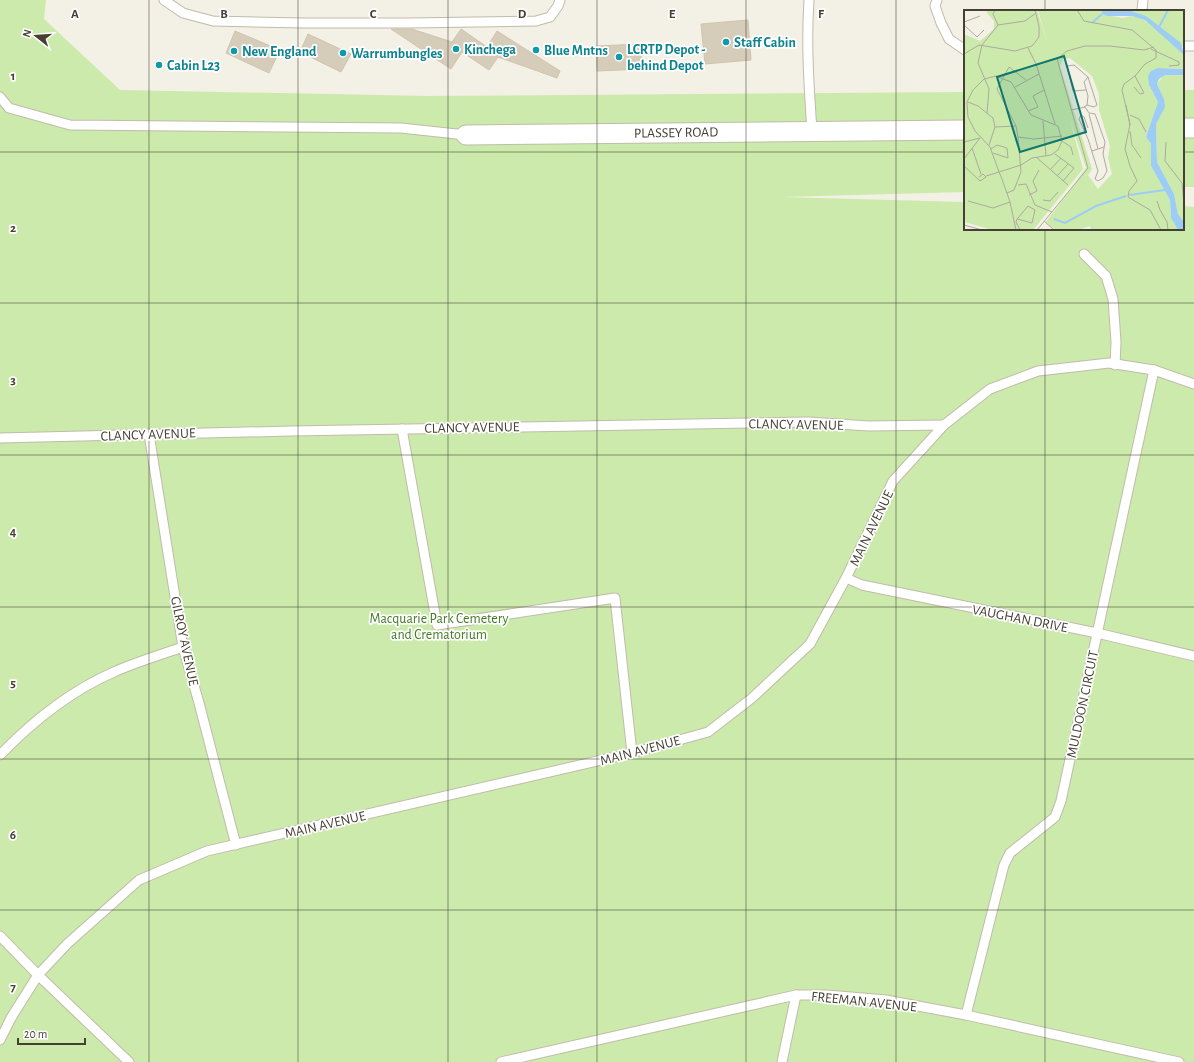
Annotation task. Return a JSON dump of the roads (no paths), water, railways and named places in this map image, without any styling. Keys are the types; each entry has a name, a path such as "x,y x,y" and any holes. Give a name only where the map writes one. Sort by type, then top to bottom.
{"street":[{"name":"PLASSEY ROAD","path":"466,134 964,130"}],"lane":[{"path":"164,0 183,13 213,21 340,23 536,21 550,17 558,6 560,0"},
{"path":"809,0 808,75 812,131"},
{"path":"936,0 935,6 949,39 964,49"},
{"path":"1142,10 1143,0"},
{"name":"PLASSEY ROAD","path":"0,97 9,108 70,125 387,127 466,134"},
{"path":"1084,254 1106,276 1112,299 1116,334 1115,364"},
{"name":"MAIN AVENUE","path":"0,1040 11,1018 38,975 67,944 139,880 207,851 632,753 708,732 752,698 810,644 846,578 893,480 944,425 990,389 1038,371 1109,363 1154,370 1194,384"},
{"name":"MULDOON CIRCUIT","path":"966,1015 1004,864 1010,853 1055,817 1061,801 1154,370"},
{"name":"CLANCY AVENUE","path":"0,438 808,422 868,426 944,425"},
{"path":"402,429 437,625 615,598 632,753"},
{"name":"GILROY AVENUE","path":"149,434 183,647 236,845"},
{"name":"VAUGHAN DRIVE","path":"846,578 862,585 1097,633 1194,656"},
{"path":"0,755 17,738 52,708 88,684 115,671 183,647"},
{"path":"0,936 38,975 130,1062"},
{"path":"782,1062 796,995"},
{"name":"FREEMAN AVENUE","path":"501,1062 796,995 827,995 886,1000 966,1015 1179,1062"}],"place":[{"name":"Staff Cabin","path":"726,42"},
{"name":"Kinchega","path":"456,49"},
{"name":"Blue Mntns","path":"536,50"},
{"name":"New England","path":"234,51"},
{"name":"Warrumbungles","path":"343,53"},
{"name":"LCRTP Depot - behind Depot","path":"619,57"},
{"name":"Cabin L23","path":"159,65"}],"park label":[{"name":"Macquarie Park Cemetery and Crematorium","path":"439,626"}]}
